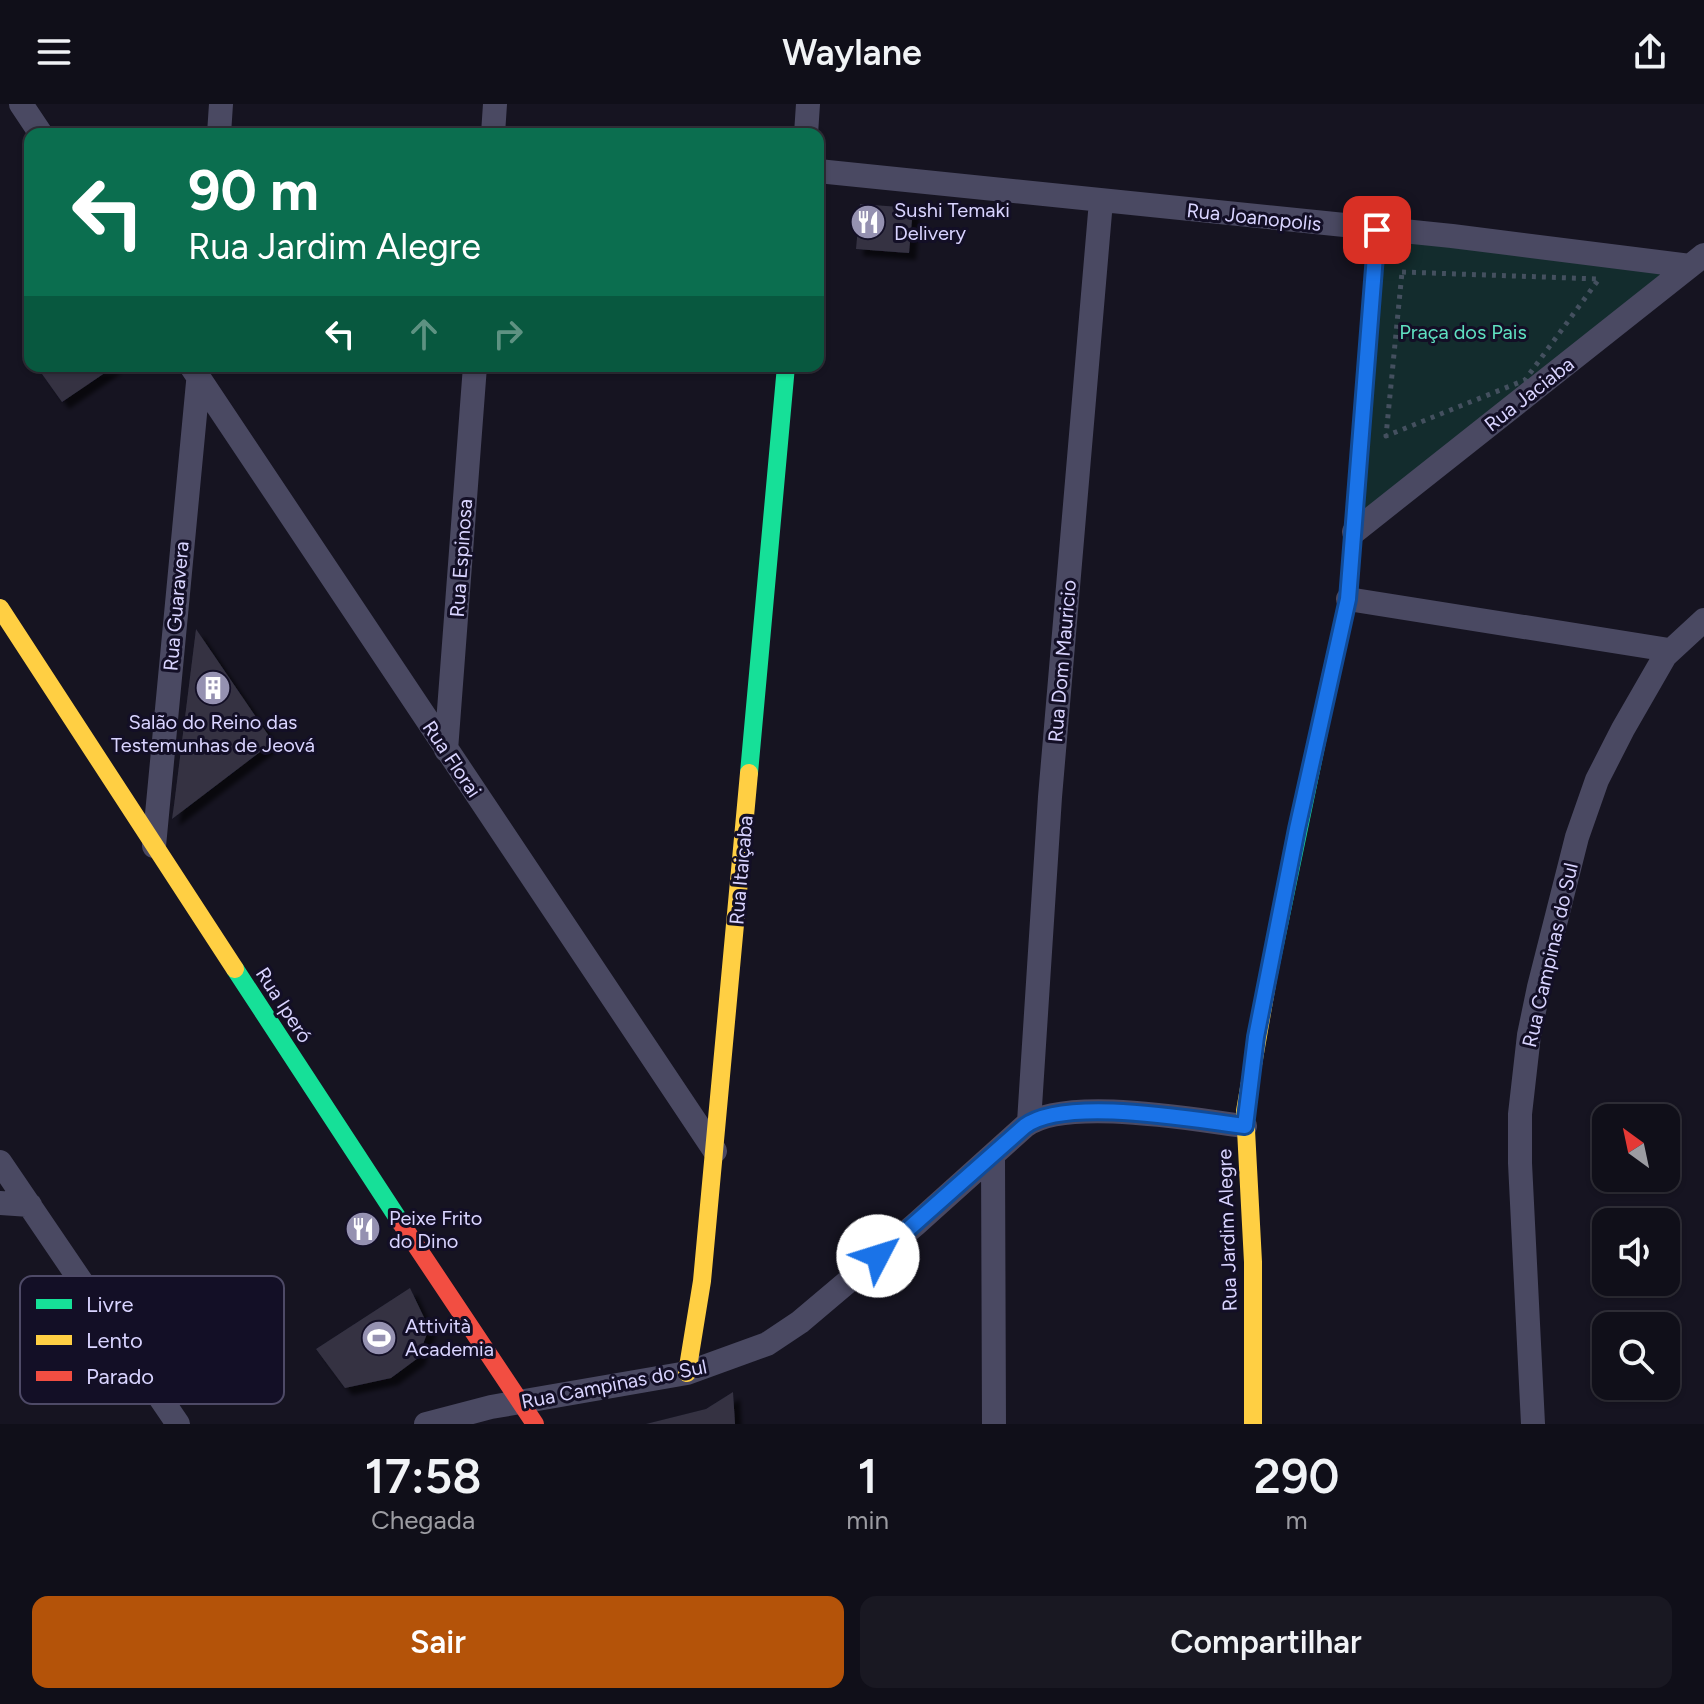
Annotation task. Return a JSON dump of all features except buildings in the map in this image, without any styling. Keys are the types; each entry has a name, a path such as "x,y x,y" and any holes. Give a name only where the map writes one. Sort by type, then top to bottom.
{"street":[{"path":"21,104 37,128"},
{"path":"219,128 221,104"},
{"path":"493,128 495,104"},
{"path":"806,128 808,104"},
{"name":"Rua Joanopolis","path":"824,172 1697,260"},
{"name":"Rua Dom Mauricio","path":"1029,1122 1050,797 1101,201"},
{"name":"Rua Jardim Alegre","path":"1253,1424 1253,1262 1245,1126 1251,1066 1288,873 1348,599 1377,230"},
{"name":"Rua Jaciaba","path":"1354,532 1697,260"},
{"name":"Rua Guaravera","path":"154,846 196,372"},
{"name":"Rua Florai","path":"197,372 715,1151"},
{"name":"Rua Espinosa","path":"446,750 475,372"},
{"name":"Rua Itaiçaba","path":"687,1373 702,1281 715,1151 785,372"},
{"path":"1348,599 1669,650"},
{"name":"Rua Iperó","path":"0,608 535,1424"},
{"name":"Rua Campinas do Sul","path":"1533,1424 1520,1163 1520,1114 1529,1035 1585,809 1623,729 1669,650 1704,620"},
{"path":"1029,1122 1068,1113 1104,1110 1245,1126"},
{"name":"Rua Campinas do Sul","path":"426,1424 491,1407 687,1373 767,1344 800,1322 993,1157 1029,1122"},
{"path":"993,1157 994,1424"},
{"path":"0,1162 78,1276"},
{"path":"0,1203 30,1205"},
{"path":"164,1404 178,1424"}],"path":[{"path":"1402,272 1599,279 1525,380 1386,436 1402,272"}],"green space":[{"name":"Praça dos Pais","path":"1380,235 1689,262 1355,531"}],"traffic: fast":[{"path":"749,773 785,372"},
{"path":"1268,978 1329,683"},
{"path":"235,969 401,1223"}],"traffic: slow":[{"path":"0,608 235,969"},
{"path":"687,1373 702,1281 749,773"},
{"path":"1253,1424 1253,1262 1245,1111 1268,978"}],"traffic: jam":[{"path":"1329,683 1348,599 1377,230"},
{"path":"401,1223 535,1424"}],"place":[{"name":"Sushi Temaki Delivery","path":"868,222"},
{"name":"Salão do Reino das Testemunhas de Jeová","path":"213,688"},
{"name":"Peixe Frito do Dino","path":"363,1229"},
{"name":"Attività Academia","path":"379,1338"}],"route":[{"path":"878,1256 1036,1119 1104,1110 1245,1126 1256,1037 1297,829 1348,599 1377,230"}]}
